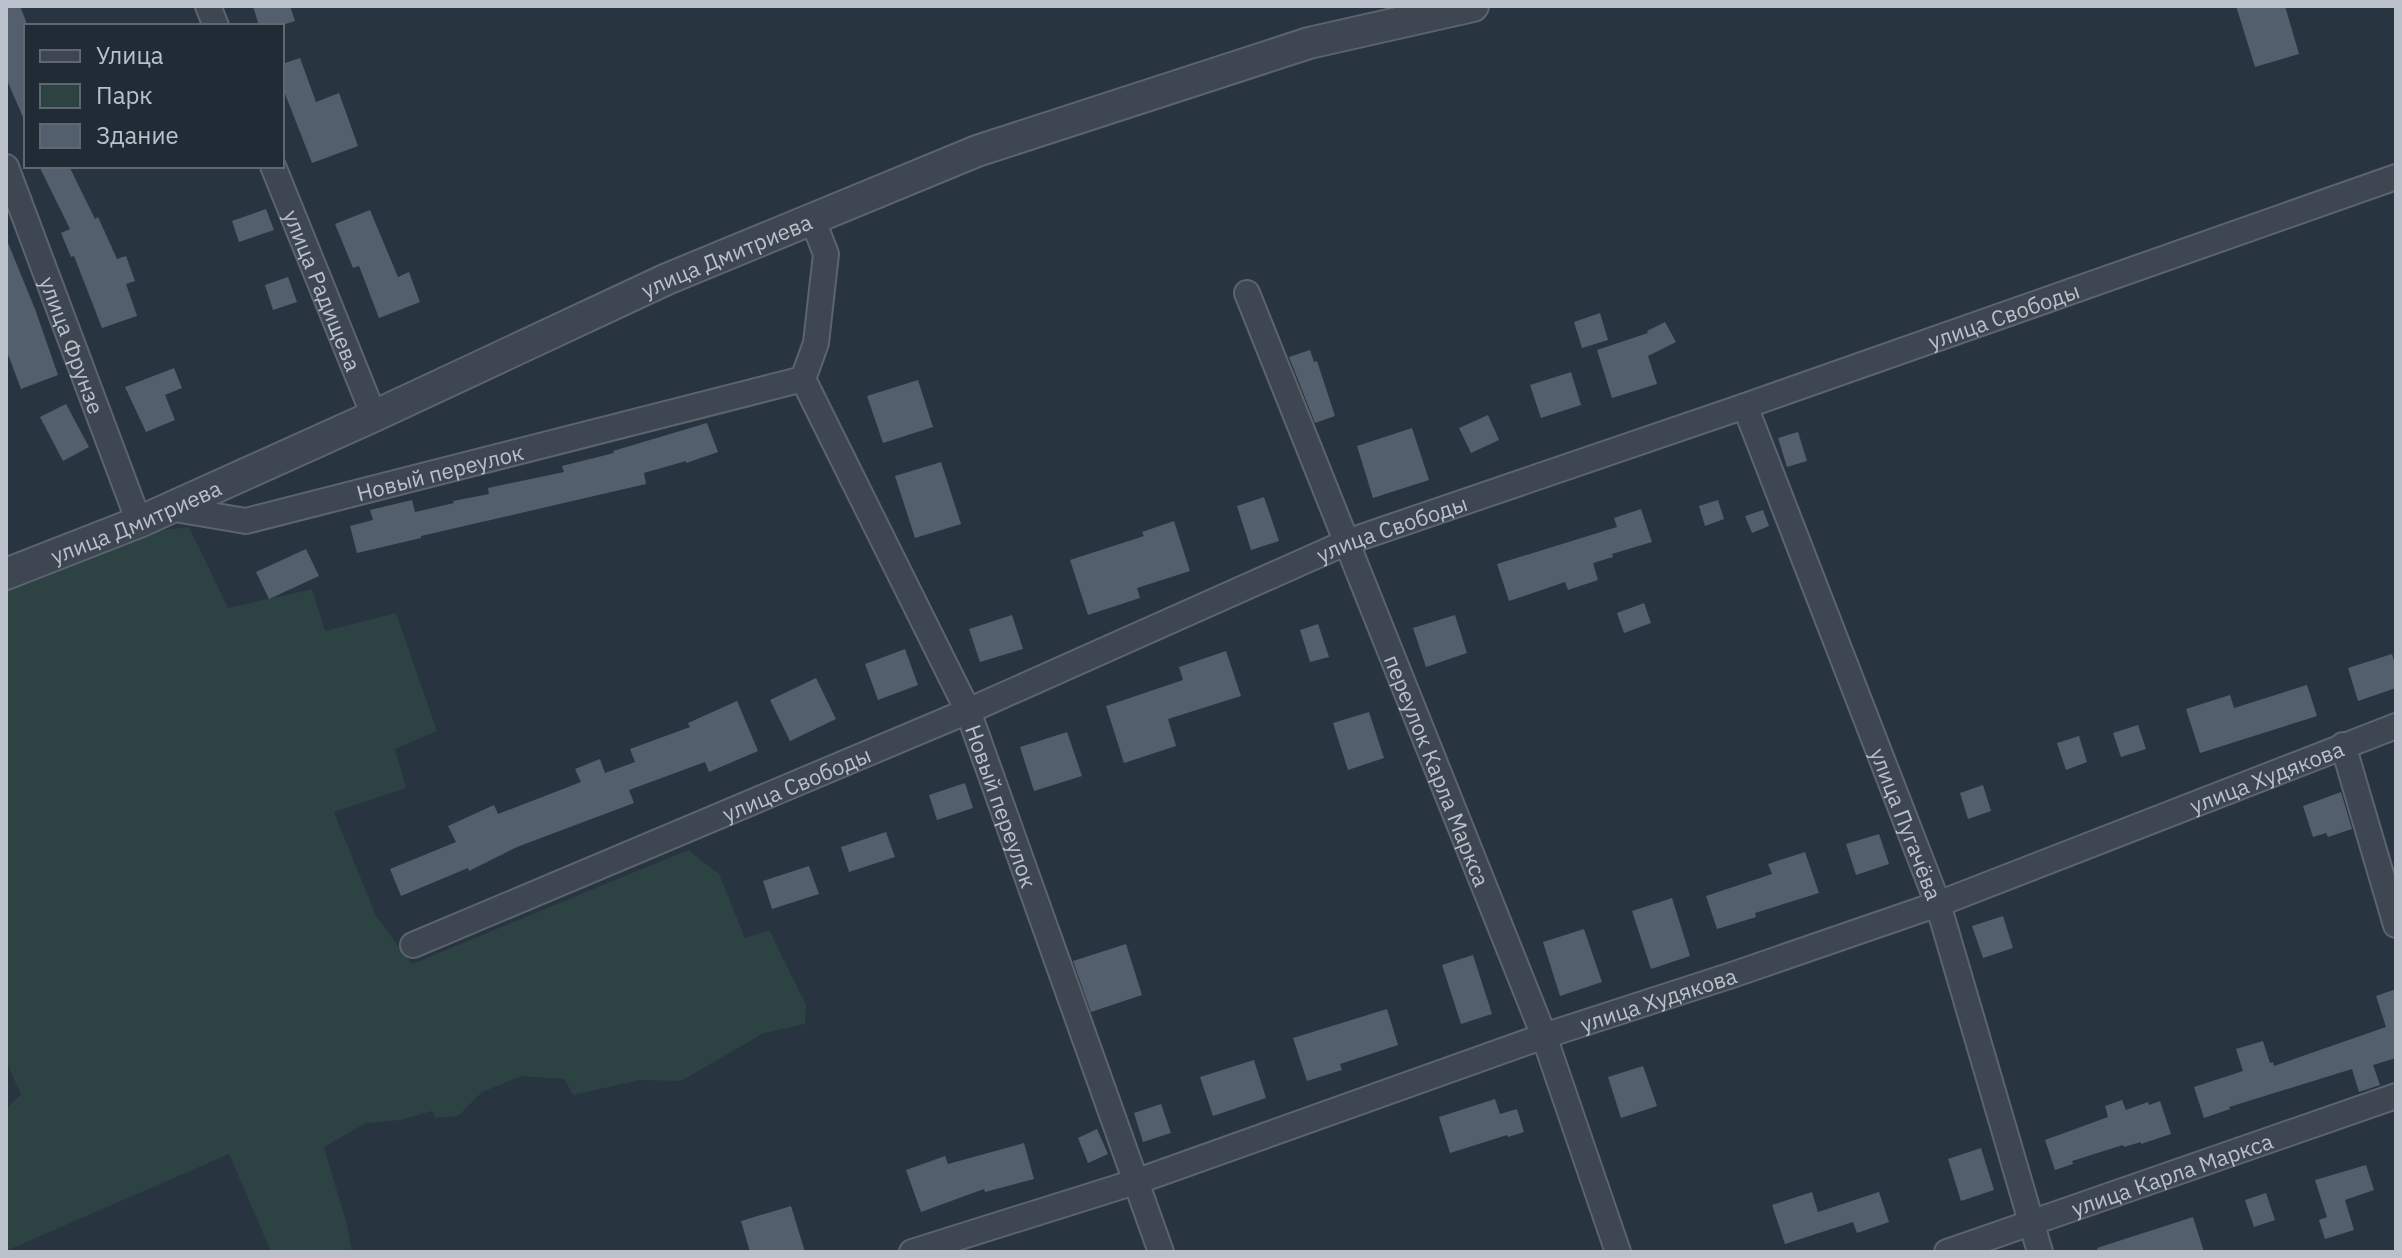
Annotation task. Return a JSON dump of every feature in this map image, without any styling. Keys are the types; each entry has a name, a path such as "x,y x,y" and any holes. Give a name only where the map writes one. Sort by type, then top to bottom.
{"street":[{"name":"улица Дмитриева","path":"6,574 139,522 667,279 977,151 1309,43 1473,6"},
{"name":"улица Фрунзе","path":"6,167 139,522"},
{"name":"улица Радищева","path":"274,168 374,416"},
{"name":"улица Свободы","path":"413,945 968,711 1347,542 2396,177"},
{"path":"803,379 816,343 826,254 812,218"},
{"name":"переулок Карла Маркса","path":"1247,293 1544,1036 1618,1252"},
{"name":"Новый переулок","path":"169,508 246,521 803,379 968,711 1161,1252"},
{"name":"улица Пугачёва","path":"1745,406 1938,904 2040,1252"},
{"name":"улица Худякова","path":"912,1252 1138,1181 1544,1036 1938,904 2396,726"},
{"path":"2343,745 2396,925"},
{"name":"улица Карла Маркса","path":"1947,1252 2396,1096"}],"green space":[{"path":"189,527 228,608 312,589 325,631 396,613 437,731 395,749 406,788 334,812 376,916 412,964 688,850 719,874 745,938 769,930 806,1005 805,1024 764,1033 681,1081 640,1080 573,1095 564,1079 522,1076 482,1092 458,1116 435,1118 432,1111 401,1120 366,1123 324,1147 352,1252 271,1252 229,1154 6,1251 6,1108 21,1095 6,1061 6,591 155,531"}],"building":[{"path":"6,6 20,6 26,21 24,119 6,78"},
{"path":"253,6 290,6 295,21 284,24 258,24"},
{"path":"2236,6 2285,6 2299,54 2255,67"},
{"path":"300,58 316,102 339,93 358,146 312,163 284,91 284,63"},
{"path":"40,168 70,168 117,259 126,256 135,281 126,284 137,316 102,328 74,256 71,257 61,233 70,229"},
{"path":"266,209 274,230 239,242 232,221"},
{"path":"370,210 398,277 409,272 420,302 379,318 359,266 353,268 335,224"},
{"path":"6,238 58,375 21,389 6,349"},
{"path":"288,277 297,302 273,310 265,285"},
{"path":"1600,313 1608,340 1582,348 1574,322"},
{"path":"1665,322 1676,342 1648,356 1657,384 1612,398 1597,350 1648,333"},
{"path":"1310,350 1314,362 1317,361 1335,416 1315,423 1289,357"},
{"path":"174,368 182,388 165,395 175,420 146,432 125,387"},
{"path":"1571,372 1581,405 1541,418 1530,385"},
{"path":"918,380 933,427 883,443 867,396"},
{"path":"66,404 89,447 63,461 40,417"},
{"path":"1488,415 1499,440 1471,453 1459,428"},
{"path":"707,423 718,452 644,473 646,484 357,553 350,526 373,520 370,510 412,500 415,512 489,494 488,488 564,472 562,466"},
{"path":"1412,428 1429,480 1373,498 1357,446"},
{"path":"1798,432 1807,461 1787,467 1778,438"},
{"path":"941,462 961,524 915,538 895,476"},
{"path":"1264,497 1279,541 1251,550 1237,506"},
{"path":"1718,500 1724,519 1705,526 1699,506"},
{"path":"1641,509 1652,542 1593,563 1598,580 1568,590 1565,582 1509,601 1497,564 1617,527 1614,518"},
{"path":"1763,510 1769,526 1752,533 1745,516"},
{"path":"1174,521 1190,571 1137,588 1140,598 1088,615 1070,560 1144,536 1142,532"},
{"path":"306,549 319,576 269,599 256,572"},
{"path":"1644,603 1651,623 1624,633 1617,613"},
{"path":"1012,615 1023,649 980,662 969,629"},
{"path":"1455,615 1467,653 1426,667 1413,628"},
{"path":"1318,624 1329,657 1310,662 1300,630"},
{"path":"905,649 918,685 878,700 865,664"},
{"path":"1226,651 1241,696 1168,719 1176,746 1124,763 1106,706 1183,680 1179,667"},
{"path":"2392,654 2396,667 2396,688 2358,701 2348,668"},
{"path":"816,678 836,719 790,741 770,700"},
{"path":"2307,685 2317,716 2200,753 2186,709 2230,695 2234,708"},
{"path":"737,701 758,751 709,772 705,762 629,790 634,803 517,847 469,871 468,868 401,896 390,869 456,842 448,826 494,805 498,814 581,782 575,769 600,759 605,773 635,762 630,749 690,727 688,723"},
{"path":"1369,712 1384,758 1348,770 1333,723"},
{"path":"2138,725 2146,749 2121,757 2113,733"},
{"path":"1067,732 1082,776 1034,791 1020,747"},
{"path":"2079,736 2087,762 2066,770 2057,743"},
{"path":"965,783 973,808 937,820 929,795"},
{"path":"1983,785 1991,811 1968,819 1960,793"},
{"path":"2341,792 2352,829 2328,837 2326,833 2313,837 2303,806"},
{"path":"886,832 895,857 849,872 841,847"},
{"path":"1879,834 1889,864 1856,875 1846,844"},
{"path":"1805,852 1819,893 1755,913 1756,917 1717,929 1706,896 1772,874 1768,864"},
{"path":"809,866 819,894 772,909 763,881"},
{"path":"1672,898 1690,956 1651,969 1632,911"},
{"path":"2003,916 2013,948 1983,958 1972,926"},
{"path":"1584,929 1602,982 1560,996 1543,942"},
{"path":"1126,944 1142,995 1091,1012 1073,961"},
{"path":"1473,955 1492,1014 1461,1024 1442,965"},
{"path":"2396,989 2396,1058 2373,1065 2380,1085 2359,1092 2352,1069 2229,1107 2204,1118 2194,1087 2243,1071 2236,1049 2263,1041 2270,1063 2273,1062 2274,1066 2386,1027 2376,996"},
{"path":"1387,1009 1398,1045 1340,1064 1342,1070 1307,1081 1293,1038"},
{"path":"1254,1060 1266,1098 1213,1116 1200,1077"},
{"path":"1643,1066 1657,1106 1621,1118 1608,1077"},
{"path":"1495,1099 1500,1114 1517,1109 1524,1132 1450,1153 1439,1117"},
{"path":"2122,1100 2126,1110 2160,1101 2171,1134 2141,1144 2123,1145 2072,1161 2073,1164 2055,1170 2045,1140 2108,1117 2105,1106"},
{"path":"1161,1104 1171,1133 1143,1142 1134,1113"},
{"path":"1097,1129 1108,1154 1088,1163 1078,1138"},
{"path":"1024,1143 1034,1179 985,1192 984,1189 921,1212 906,1170 945,1156 948,1164"},
{"path":"1981,1148 1994,1190 1961,1201 1948,1159"},
{"path":"2366,1165 2374,1190 2345,1200 2354,1230 2325,1239 2319,1220 2327,1217 2315,1180"},
{"path":"1812,1192 1818,1212 1879,1192 1889,1222 1857,1233 1853,1222 1785,1244 1772,1205"},
{"path":"2266,1193 2275,1220 2254,1227 2245,1200"},
{"path":"791,1206 805,1252 750,1252 741,1221"},
{"path":"2193,1217 2204,1252 2098,1252 2097,1248"}]}
